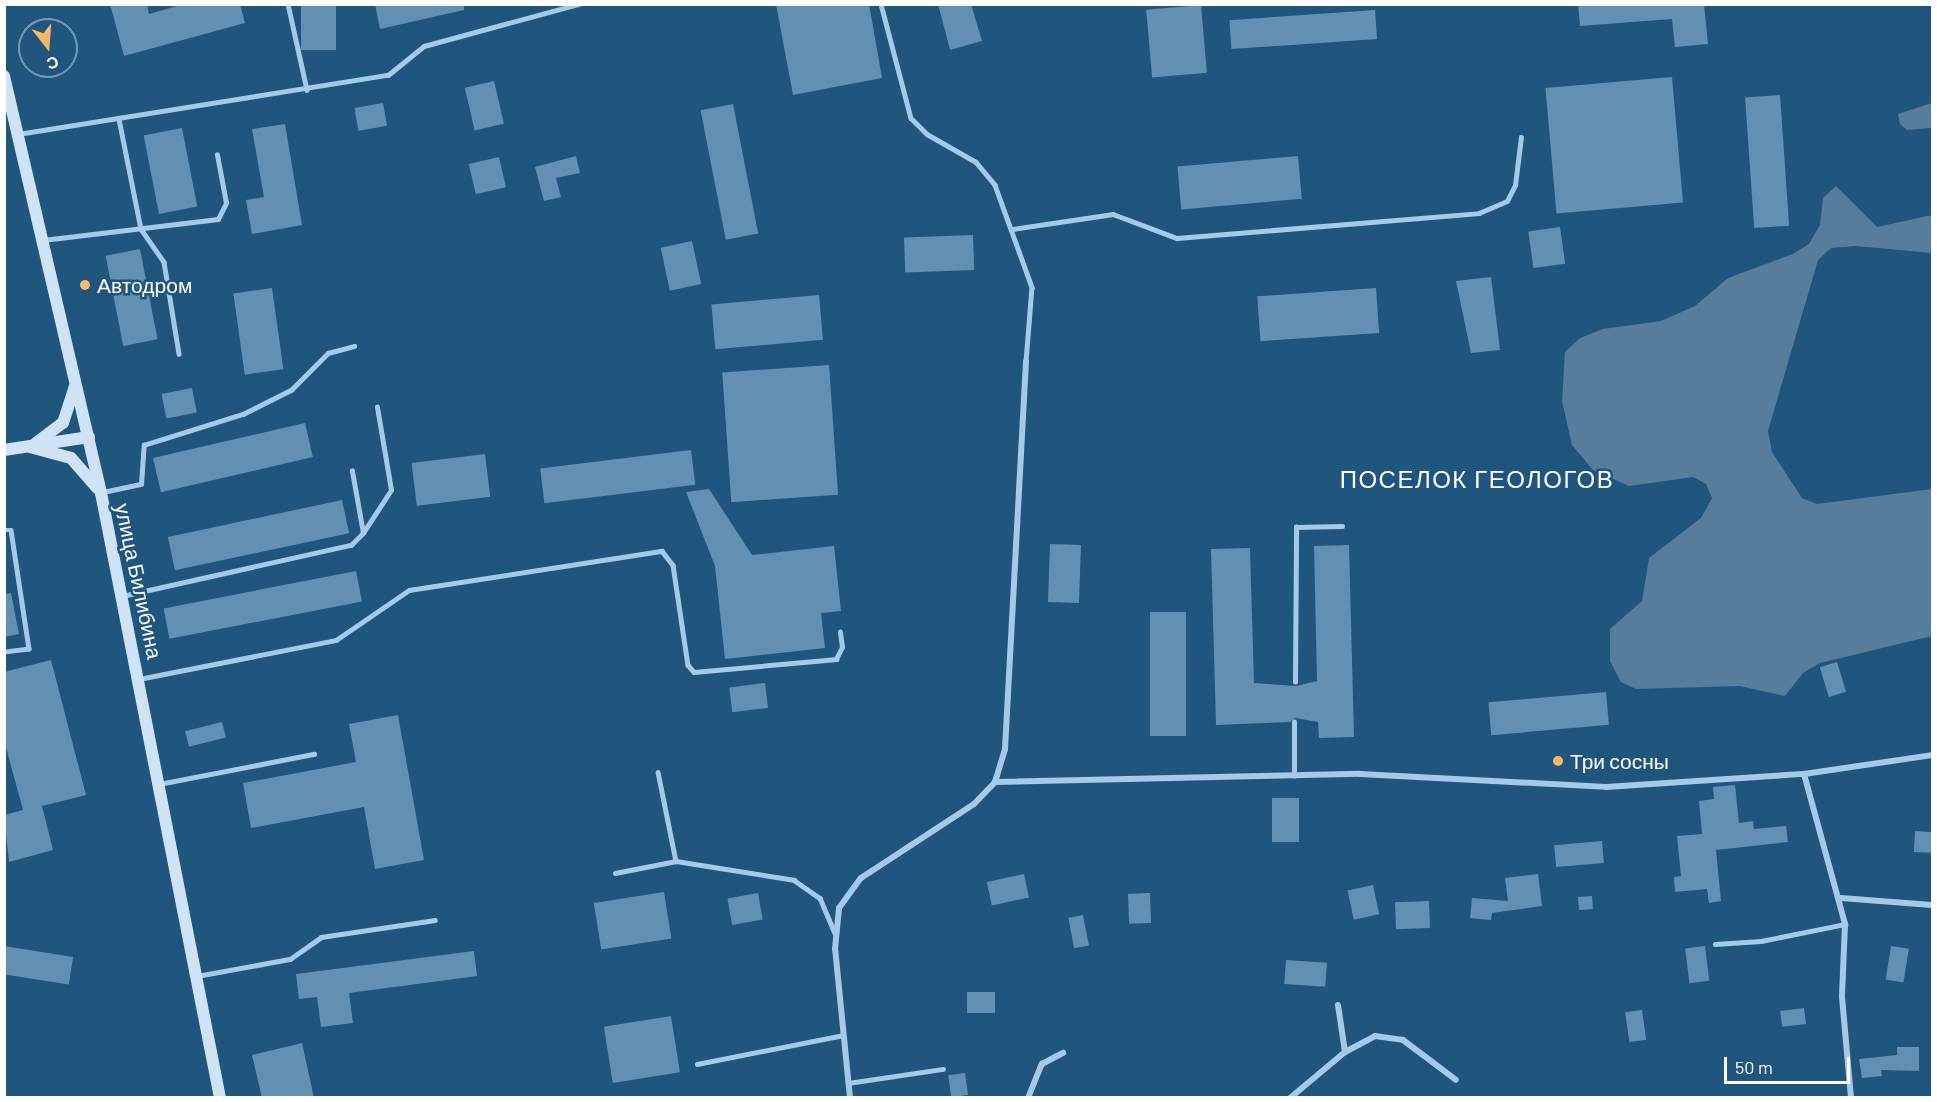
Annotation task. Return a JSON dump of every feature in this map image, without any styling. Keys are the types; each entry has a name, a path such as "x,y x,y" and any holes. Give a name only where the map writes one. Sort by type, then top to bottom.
{"main road":[{"name":"улица Билибина","path":"4,76 101,493 220,1098"},
{"path":"30,447 63,423 76,381"},
{"path":"4,450 89,437"},
{"path":"30,447 71,458 101,493"}],"street":[{"path":"850,1098 836,936 839,908 861,878 974,804 995,782 1005,749 1026,362"},
{"path":"995,782 1294,776 1606,787 1804,774 1932,755"},
{"path":"1804,774 1841,898 1845,924 1842,997 1851,1098"},
{"path":"1841,898 1932,905"},
{"path":"1338,1005 1345,1052"},
{"path":"1290,1098 1345,1052 1375,1036 1402,1040 1456,1080"},
{"path":"1028,1098 1042,1064 1063,1053"}],"lane":[{"path":"288,4 307,90"},
{"path":"18,134 119,120 388,75 424,46 579,4"},
{"path":"881,4 910,118 927,135 976,162 995,185 1032,287 1026,362"},
{"path":"119,120 141,229 164,262 179,354"},
{"path":"1012,229 1113,213 1177,238 1479,213 1507,201 1515,185 1521,137"},
{"path":"43,240 218,219 226,203 217,155"},
{"path":"101,493 141,484 144,444 243,414 291,390 328,353 354,346"},
{"path":"122,596 338,550 363,533 391,490 377,406"},
{"path":"352,471 363,533"},
{"path":"1295,682 1296,526 1342,526"},
{"path":"4,530 11,530 29,649 4,652"},
{"path":"139,679 336,640 410,590 662,551 673,565 688,665 694,672 836,658 842,647 840,632"},
{"path":"1294,722 1294,776"},
{"path":"159,784 314,754"},
{"path":"658,772 675,861"},
{"path":"615,873 675,861 794,880 820,898 836,936"},
{"path":"197,976 291,959 321,937 435,920"},
{"path":"1715,944 1761,941 1845,924"},
{"path":"698,1064 843,1035"},
{"path":"848,1083 943,1069"}],"water":[{"path":"1932,103 1932,128 1907,130 1900,124 1898,114"},
{"path":"1836,186 1877,227 1932,215 1932,253 1856,246 1831,248 1818,260 1768,431 1772,452 1802,498 1817,504 1932,489 1932,636 1820,663 1803,673 1785,696 1740,686 1636,689 1621,682 1610,661 1610,629 1642,601 1649,558 1701,518 1712,498 1706,484 1693,477 1629,486 1593,470 1572,445 1562,401 1565,352 1580,338 1603,329 1661,321 1695,306 1728,278 1793,254 1809,244 1820,225 1823,198"}],"building":[{"path":"110,4 147,4 149,14 184,4 240,4 245,23 124,56"},
{"path":"301,4 336,4 336,50 301,50"},
{"path":"375,4 464,4 464,10 380,29"},
{"path":"776,4 869,4 882,78 793,95"},
{"path":"938,4 971,4 982,41 950,50"},
{"path":"1578,4 1704,4 1708,44 1675,47 1672,19 1580,26"},
{"path":"1201,5 1207,73 1152,78 1146,10"},
{"path":"1375,10 1377,39 1231,49 1229,20"},
{"path":"1672,77 1683,203 1556,214 1545,88"},
{"path":"494,81 504,124 475,131 465,88"},
{"path":"1780,95 1789,226 1754,228 1745,97"},
{"path":"383,103 387,126 358,131 354,108"},
{"path":"733,104 758,234 726,240 701,110"},
{"path":"285,124 302,225 252,234 246,200 264,197 252,129"},
{"path":"182,128 197,207 159,214 144,135"},
{"path":"576,156 580,173 556,178 561,197 544,201 535,167"},
{"path":"1298,156 1302,199 1181,209 1177,167"},
{"path":"499,157 506,187 476,194 469,164"},
{"path":"1560,227 1565,264 1533,268 1528,231"},
{"path":"973,235 974,270 905,272 904,237"},
{"path":"692,241 701,284 670,291 661,248"},
{"path":"140,249 158,339 123,346 106,256"},
{"path":"1491,277 1500,350 1471,353 1456,281"},
{"path":"272,288 283,369 245,375 233,293"},
{"path":"1376,288 1379,333 1260,341 1257,296"},
{"path":"819,295 823,340 715,349 711,304"},
{"path":"829,365 838,495 731,502 722,372"},
{"path":"192,388 197,413 166,418 162,394"},
{"path":"305,423 313,457 161,492 153,458"},
{"path":"691,450 695,485 544,503 540,469"},
{"path":"485,454 490,497 417,506 412,463"},
{"path":"709,489 752,555 834,546 841,611 821,613 825,648 725,659 715,566 686,492"},
{"path":"342,500 349,533 175,570 168,537"},
{"path":"1050,544 1081,545 1079,603 1048,602"},
{"path":"1349,545 1354,737 1319,738 1318,722 1295,718 1290,722 1216,725 1211,549 1250,548 1254,683 1296,686 1317,681 1314,546"},
{"path":"356,571 362,601 170,639 164,608"},
{"path":"11,593 19,634 4,637 4,594"},
{"path":"1150,612 1186,612 1186,736 1150,736"},
{"path":"51,660 86,795 42,806 53,850 9,862 4,815 23,810 4,740 4,672"},
{"path":"1837,662 1846,692 1829,697 1820,667"},
{"path":"765,683 768,708 732,712 729,687"},
{"path":"1606,692 1609,725 1491,735 1488,702"},
{"path":"398,715 424,860 375,869 364,807 251,828 243,783 356,762 349,724"},
{"path":"222,722 226,738 189,747 185,731"},
{"path":"1735,785 1739,823 1753,821 1754,829 1786,826 1788,842 1716,850 1721,901 1709,903 1707,889 1675,892 1674,877 1681,876 1677,836 1702,834 1699,801 1714,799 1713,787"},
{"path":"1272,798 1299,798 1299,842 1272,842"},
{"path":"1915,831 1932,832 1931,853 1914,852"},
{"path":"1602,841 1604,863 1556,867 1554,845"},
{"path":"1024,874 1029,897 992,905 987,882"},
{"path":"1538,874 1542,906 1492,913 1491,920 1470,918 1472,898 1508,901 1505,878"},
{"path":"1373,885 1379,914 1354,920 1348,890"},
{"path":"664,892 671,938 601,950 594,903"},
{"path":"758,893 763,920 732,925 727,898"},
{"path":"1150,893 1151,923 1129,924 1128,894"},
{"path":"1592,896 1593,909 1579,910 1578,897"},
{"path":"1429,901 1430,928 1396,929 1395,902"},
{"path":"1083,915 1089,945 1074,948 1068,918"},
{"path":"4,946 73,957 69,985 4,974"},
{"path":"1705,946 1709,981 1689,983 1685,948"},
{"path":"1891,946 1909,949 1903,982 1886,980"},
{"path":"474,951 477,976 349,993 353,1023 321,1027 317,997 299,999 296,974"},
{"path":"1286,960 1327,963 1325,987 1284,984"},
{"path":"967,992 995,992 995,1013 967,1013"},
{"path":"1804,1008 1806,1024 1782,1027 1780,1011"},
{"path":"1642,1010 1646,1040 1629,1042 1625,1012"},
{"path":"671,1016 680,1072 613,1083 604,1027"},
{"path":"302,1043 314,1098 262,1098 252,1055"},
{"path":"1897,1047 1919,1047 1919,1071 1881,1070 1882,1076 1862,1078 1859,1059 1897,1055"},
{"path":"965,1073 968,1095 951,1097 948,1075"}],"place":[{"name":"Автодром","path":"85,285"},
{"name":"Три сосны","path":"1558,761"}],"district":[{"name":"ПОСЕЛОК ГЕОЛОГОВ","path":"1477,479"}]}
